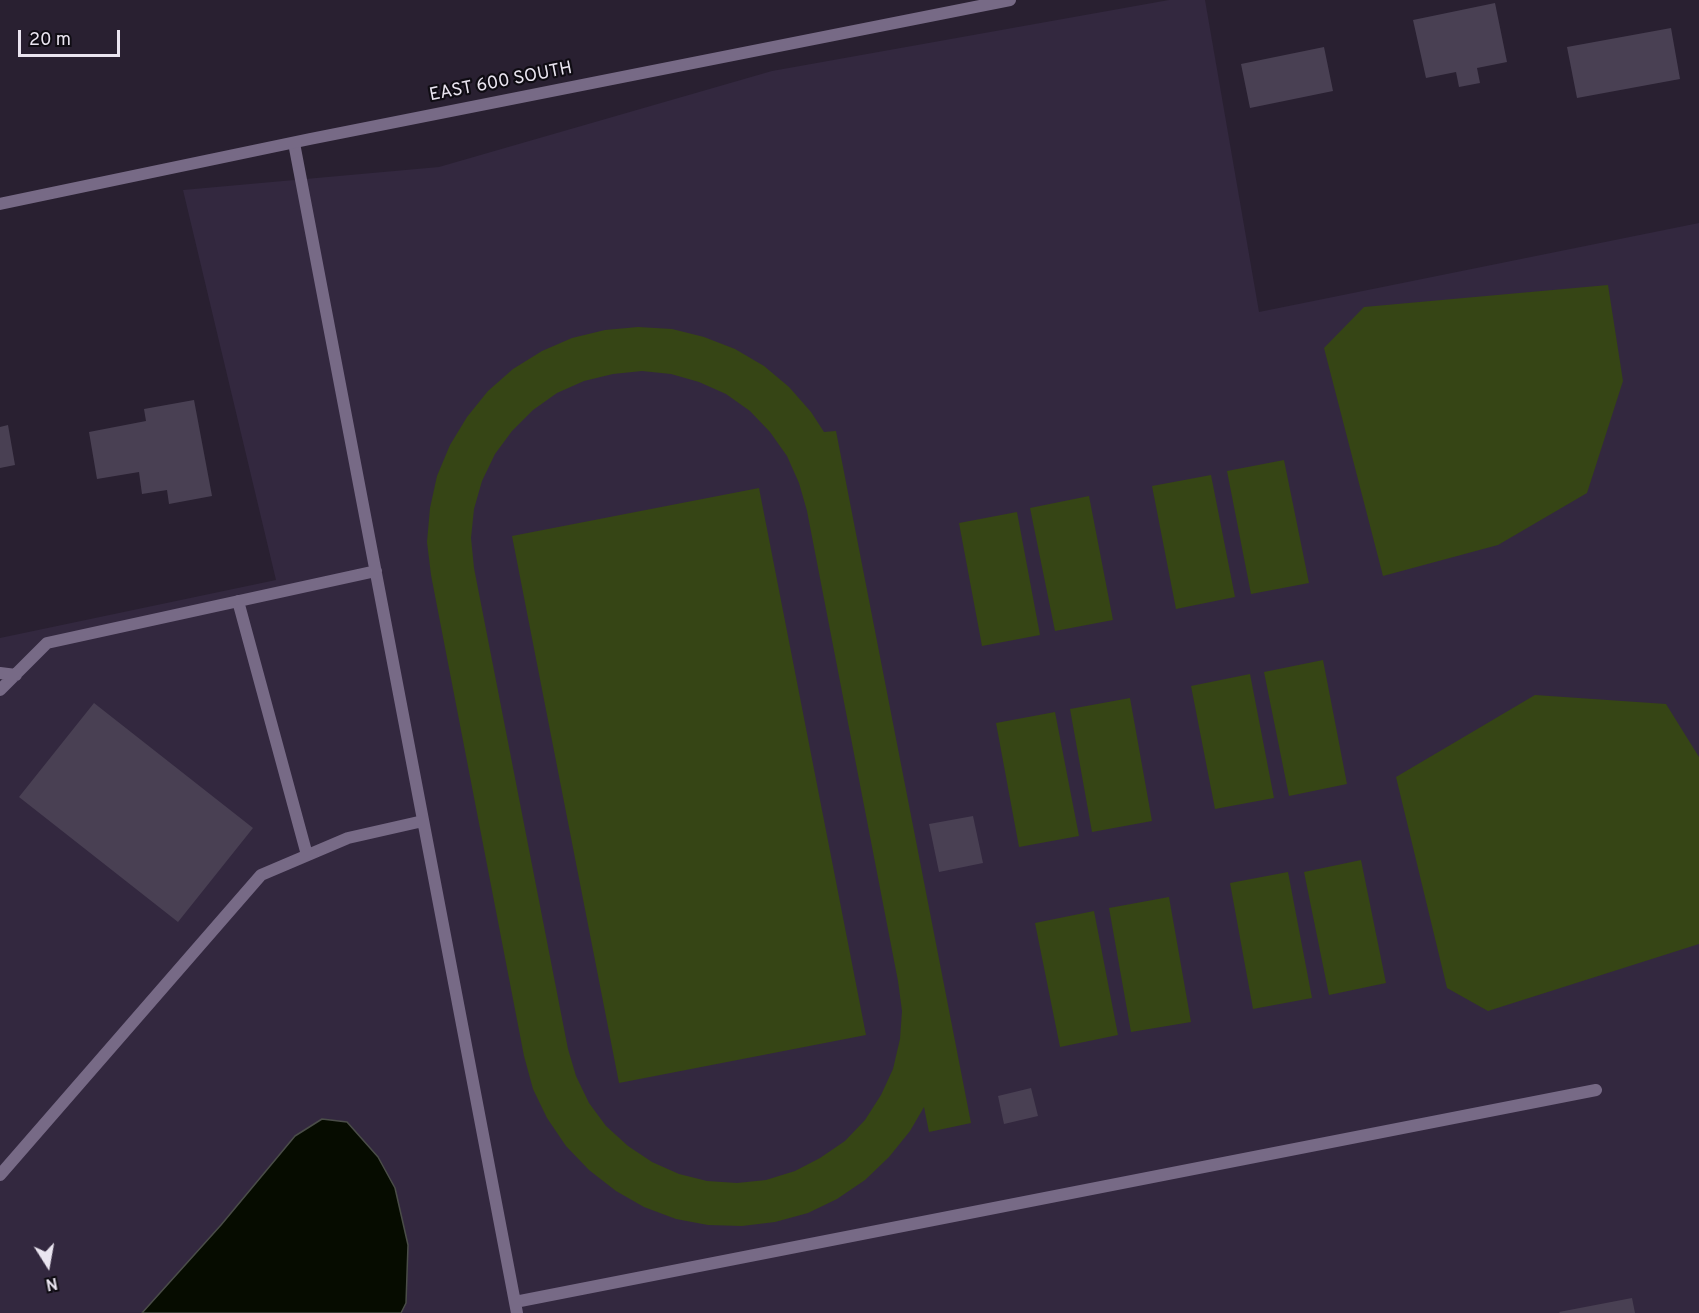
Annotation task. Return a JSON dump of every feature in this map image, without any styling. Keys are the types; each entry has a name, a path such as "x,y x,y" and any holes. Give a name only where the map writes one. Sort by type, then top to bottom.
{"street":[{"name":"EAST 600 SOUTH","path":"0,204 952,6 1010,0"},
{"path":"294,143 516,1308 1596,1090"},
{"path":"0,690 47,643 375,571"},
{"path":"238,601 307,855"},
{"path":"0,673 16,675"},
{"path":"0,1175 261,875 348,838 423,821"}],"shaded area":[{"path":"1169,0 1205,0 1259,312 1699,223 1699,1313 0,1313 0,638 276,580 183,190 439,167 772,71"},
{"path":"322,1119 347,1122 378,1157 395,1188 408,1245 406,1303 401,1313 142,1313 221,1225 295,1136"}],"green space":[{"path":"1608,285 1623,381 1587,493 1498,545 1383,576 1324,348 1364,307"},
{"path":"638,327 672,329 704,337 735,349 764,366 789,387 811,412 824,432 836,431 971,1123 929,1132 924,1107 910,1131 889,1157 865,1180 837,1199 808,1213 775,1222 742,1226 708,1225 676,1219 644,1207 616,1191 589,1170 566,1146 547,1118 533,1089 524,1056 431,575 427,542 430,508 437,476 450,445 467,417 488,391 513,369 542,351 572,338 605,330","holes":["642,371 671,374 699,382 726,394 750,411 770,432 787,456 799,483 807,511 902,1011 900,1039 893,1069 881,1095 865,1120 845,1141 795,1171 766,1180 737,1183 707,1181 679,1174 652,1162 628,1146 606,1126 589,1103 576,1076 568,1049 474,568 471,538 474,509 482,481 495,454 512,431 533,410 557,393 584,381 613,374"]},
{"path":"1284,460 1309,583 1251,594 1227,471"},
{"path":"1211,475 1235,597 1176,609 1152,486"},
{"path":"759,488 866,1035 619,1083 512,536"},
{"path":"1089,496 1113,620 1055,631 1030,508"},
{"path":"1017,512 1040,635 982,646 959,523"},
{"path":"1323,660 1347,784 1289,796 1264,672"},
{"path":"1250,674 1274,798 1215,809 1191,686"},
{"path":"1535,695 1666,704 1699,757 1699,944 1488,1011 1447,988 1396,777"},
{"path":"1130,698 1152,821 1092,832 1070,709"},
{"path":"1055,712 1079,836 1019,847 996,723"},
{"path":"1361,860 1386,983 1329,995 1304,872"},
{"path":"1288,872 1312,998 1253,1009 1230,883"},
{"path":"1169,897 1191,1022 1131,1032 1109,908"},
{"path":"1094,911 1118,1035 1060,1047 1035,923"}],"building":[{"path":"1495,3 1507,62 1477,68 1480,83 1459,87 1456,72 1426,78 1413,20"},
{"path":"1671,28 1680,79 1577,98 1567,47"},
{"path":"1324,47 1333,91 1250,108 1241,64"},
{"path":"194,400 212,496 169,504 167,490 142,494 139,472 97,479 89,432 146,421 144,409"},
{"path":"8,425 15,465 0,468 0,427"},
{"path":"94,703 253,828 178,922 19,797"},
{"path":"973,816 983,863 939,872 929,824"},
{"path":"1031,1088 1038,1116 1004,1124 998,1096"},
{"path":"1632,1298 1635,1313 1559,1312"}]}
